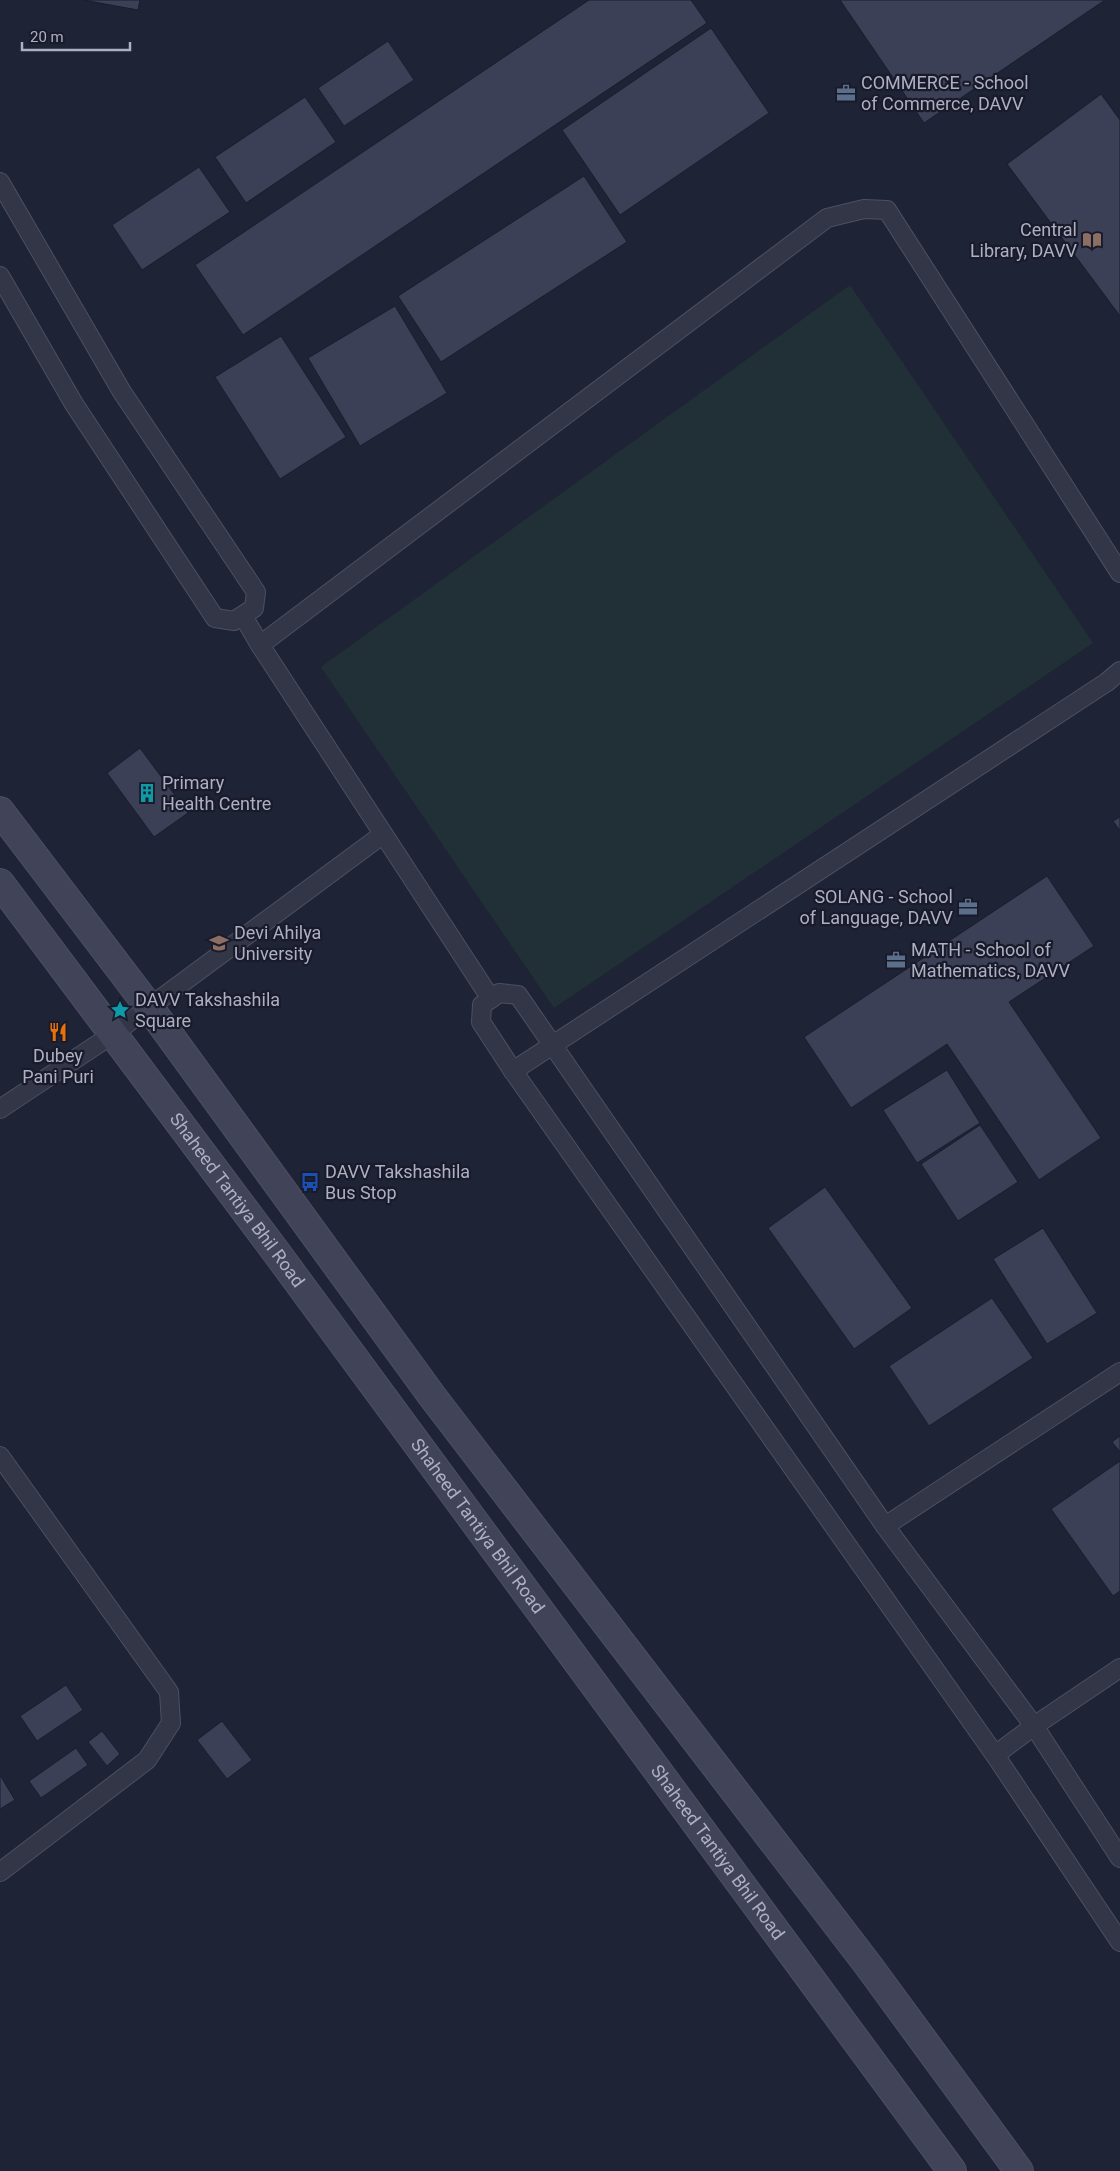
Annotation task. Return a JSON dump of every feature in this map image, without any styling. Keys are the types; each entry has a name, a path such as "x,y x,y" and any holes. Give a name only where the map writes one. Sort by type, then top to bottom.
{"main road":[{"path":"0,810 149,1007 432,1396 868,1965 1019,2171"},
{"name":"Shaheed Tantiya Bhil Road","path":"0,883 297,1280 952,2171"}],"lane":[{"path":"0,182 122,392 256,592 254,608 234,621 215,618 74,404 0,276"},
{"path":"260,644 827,218 864,209 887,210 1120,573"},
{"path":"243,616 382,835 491,999"},
{"path":"513,1071 1107,682 1120,671"},
{"path":"0,1109 113,1034 382,835"},
{"path":"1120,1858 1034,1726 885,1526 518,994 500,993 482,1005 481,1022 513,1071 995,1755 1120,1942"},
{"path":"885,1526 1120,1372"},
{"path":"0,1456 169,1692 171,1723 147,1760 0,1872"},
{"path":"995,1755 1034,1726 1120,1668"}],"shaded area":[{"path":"850,285 1093,643 554,1008 321,667"}],"building":[{"path":"83,0 140,0 138,10"},
{"path":"589,0 691,0 707,23 243,335 195,265"},
{"path":"840,0 1105,0 924,123"},
{"path":"711,28 769,113 620,215 562,130"},
{"path":"388,41 414,80 344,126 318,88"},
{"name":"Central Library, DAVV","path":"1101,94 1120,120 1120,316 1007,164"},
{"path":"305,97 336,142 246,203 215,157"},
{"path":"199,167 230,212 142,270 112,225"},
{"path":"584,176 627,242 441,362 398,296"},
{"path":"395,306 447,393 360,446 308,358"},
{"path":"281,336 346,437 280,479 215,377"},
{"name":"Primary Health Centre","path":"140,748 188,813 154,837 107,773"},
{"path":"1120,817 1120,831 1113,821"},
{"path":"1047,876 1094,946 1009,1002 1101,1138 1039,1180 947,1044 851,1108 804,1037"},
{"path":"947,1070 980,1123 917,1163 883,1110"},
{"path":"980,1125 1018,1182 958,1221 921,1164"},
{"path":"825,1187 912,1308 854,1349 768,1228"},
{"path":"1043,1228 1097,1313 1047,1344 993,1259"},
{"path":"992,1298 1033,1358 929,1426 889,1366"},
{"path":"1120,1436 1120,1452 1112,1442"},
{"path":"1120,1461 1120,1591 1113,1596 1051,1509"},
{"path":"66,1685 83,1710 37,1741 20,1716"},
{"path":"222,1721 252,1760 227,1779 197,1740"},
{"path":"102,1731 120,1754 107,1766 88,1742"},
{"path":"76,1748 88,1765 41,1798 29,1781"},
{"path":"0,1775 15,1800 0,1809"}],"place":[{"name":"COMMERCE - School of Commerce, DAVV","path":"846,93"},
{"name":"Central Library, DAVV","path":"1092,240"},
{"name":"Primary Health Centre","path":"147,793"},
{"name":"SOLANG - School of Language, DAVV","path":"968,907"},
{"name":"Devi Ahilya University","path":"219,943"},
{"name":"MATH - School of Mathematics, DAVV","path":"896,960"},
{"name":"DAVV Takshashila Square","path":"120,1010"},
{"name":"Dubey Pani Puri","path":"58,1032"},
{"name":"DAVV Takshashila Bus Stop","path":"310,1182"}]}
